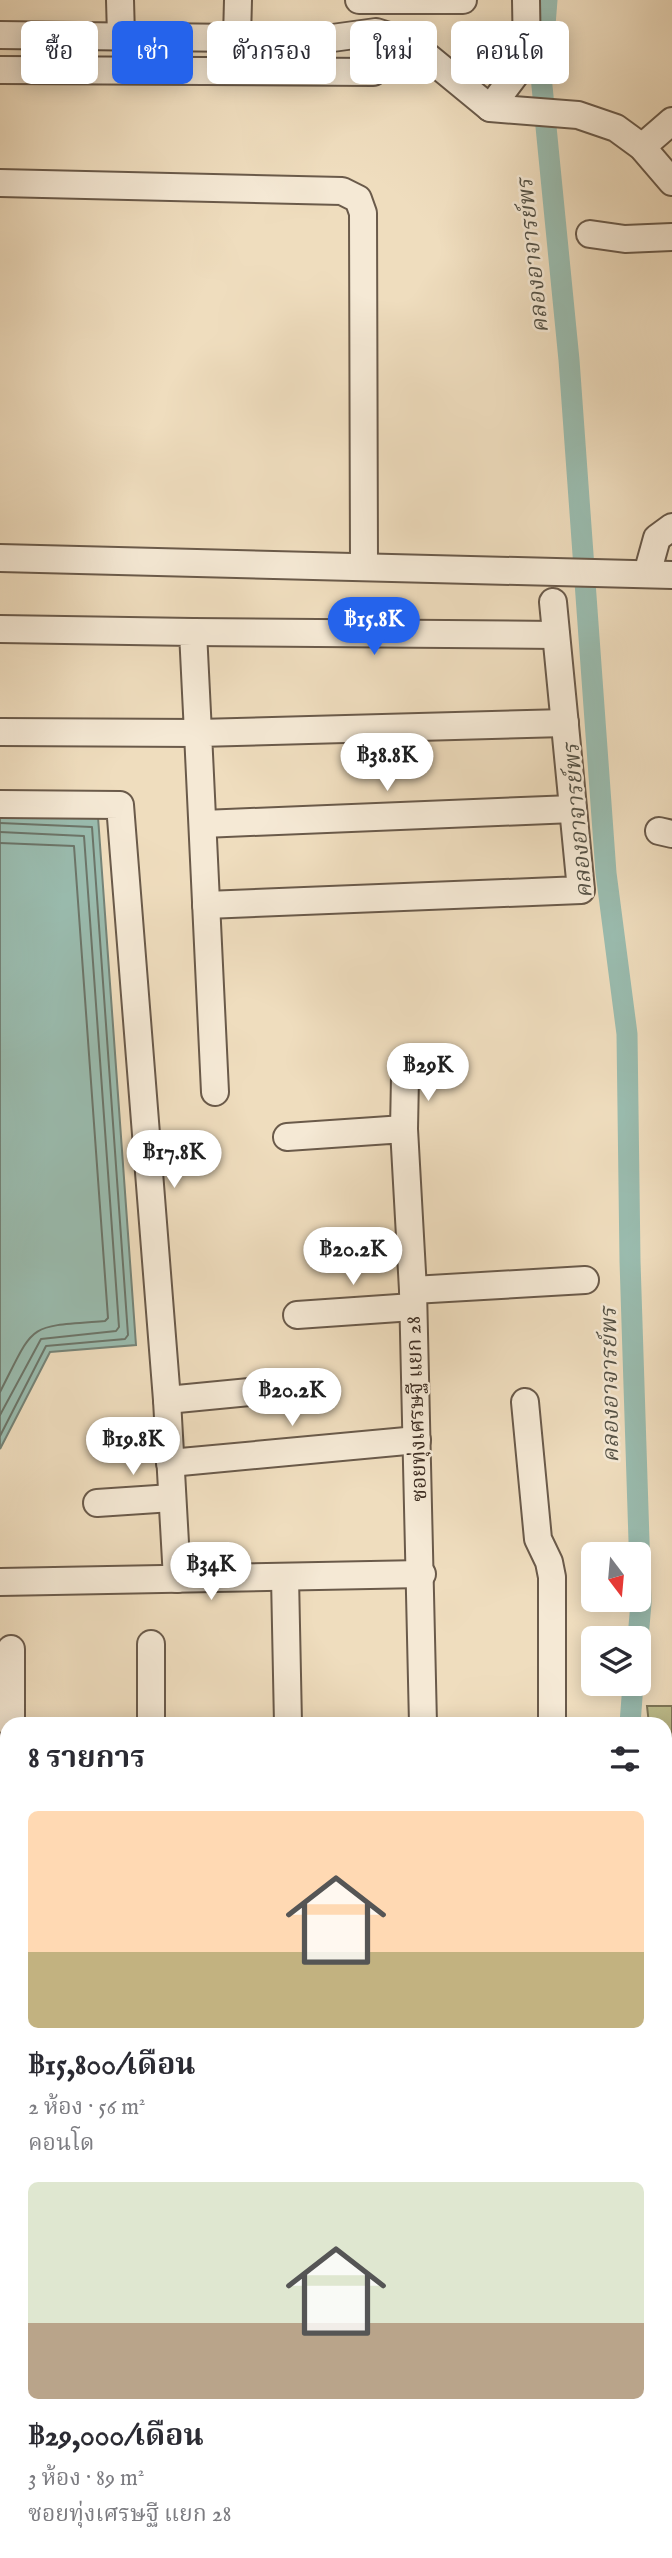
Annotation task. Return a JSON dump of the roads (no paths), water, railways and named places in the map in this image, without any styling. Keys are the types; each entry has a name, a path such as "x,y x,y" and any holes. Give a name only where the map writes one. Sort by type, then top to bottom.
{"street":[{"path":"120,0 121,21"},
{"path":"237,21 238,0"},
{"path":"359,0 463,0"},
{"path":"490,108 527,59 526,0"},
{"path":"336,37 376,32 411,43 490,108 578,115 616,128 642,147 672,182"},
{"path":"0,35 21,35"},
{"path":"0,70 21,70"},
{"path":"98,70 207,71"},
{"path":"642,147 672,121"},
{"path":"0,183 342,191 358,199 363,213 364,565"},
{"path":"590,234 625,239 672,237"},
{"path":"0,558 659,574 657,538 672,527"},
{"path":"206,905 581,890 553,602"},
{"path":"0,629 556,635"},
{"path":"193,632 215,1092"},
{"path":"0,732 198,733 565,723"},
{"path":"0,804 120,805 167,1400 177,1579"},
{"path":"202,824 573,809"},
{"name":"ซอยทุ่งเศรษฐี แยก 28","path":"405,1077 404,1129 413,1298 422,1574 422,1717"},
{"path":"287,1138 404,1129"},
{"path":"297,1315 413,1298 586,1280"},
{"path":"167,1400 260,1391"},
{"path":"525,1402 538,1539 549,1562 552,1577 552,1717"},
{"path":"170,1463 417,1440"},
{"path":"97,1503 172,1498"},
{"path":"0,1582 422,1574"},
{"path":"285,1577 288,1717"},
{"path":"151,1644 151,1717"},
{"path":"11,1649 11,1717"}],"water":[{"path":"0,817 98,817 136,1345 50,1352 0,1449"}],"waterway":[{"name":"คลองอาจารย์พร","path":"547,0 541,76 569,360 606,873 627,1034 630,1261 641,1603 639,1626"},
{"name":"คลองอาจารย์พร","path":"631,1717 632,1696"}]}
